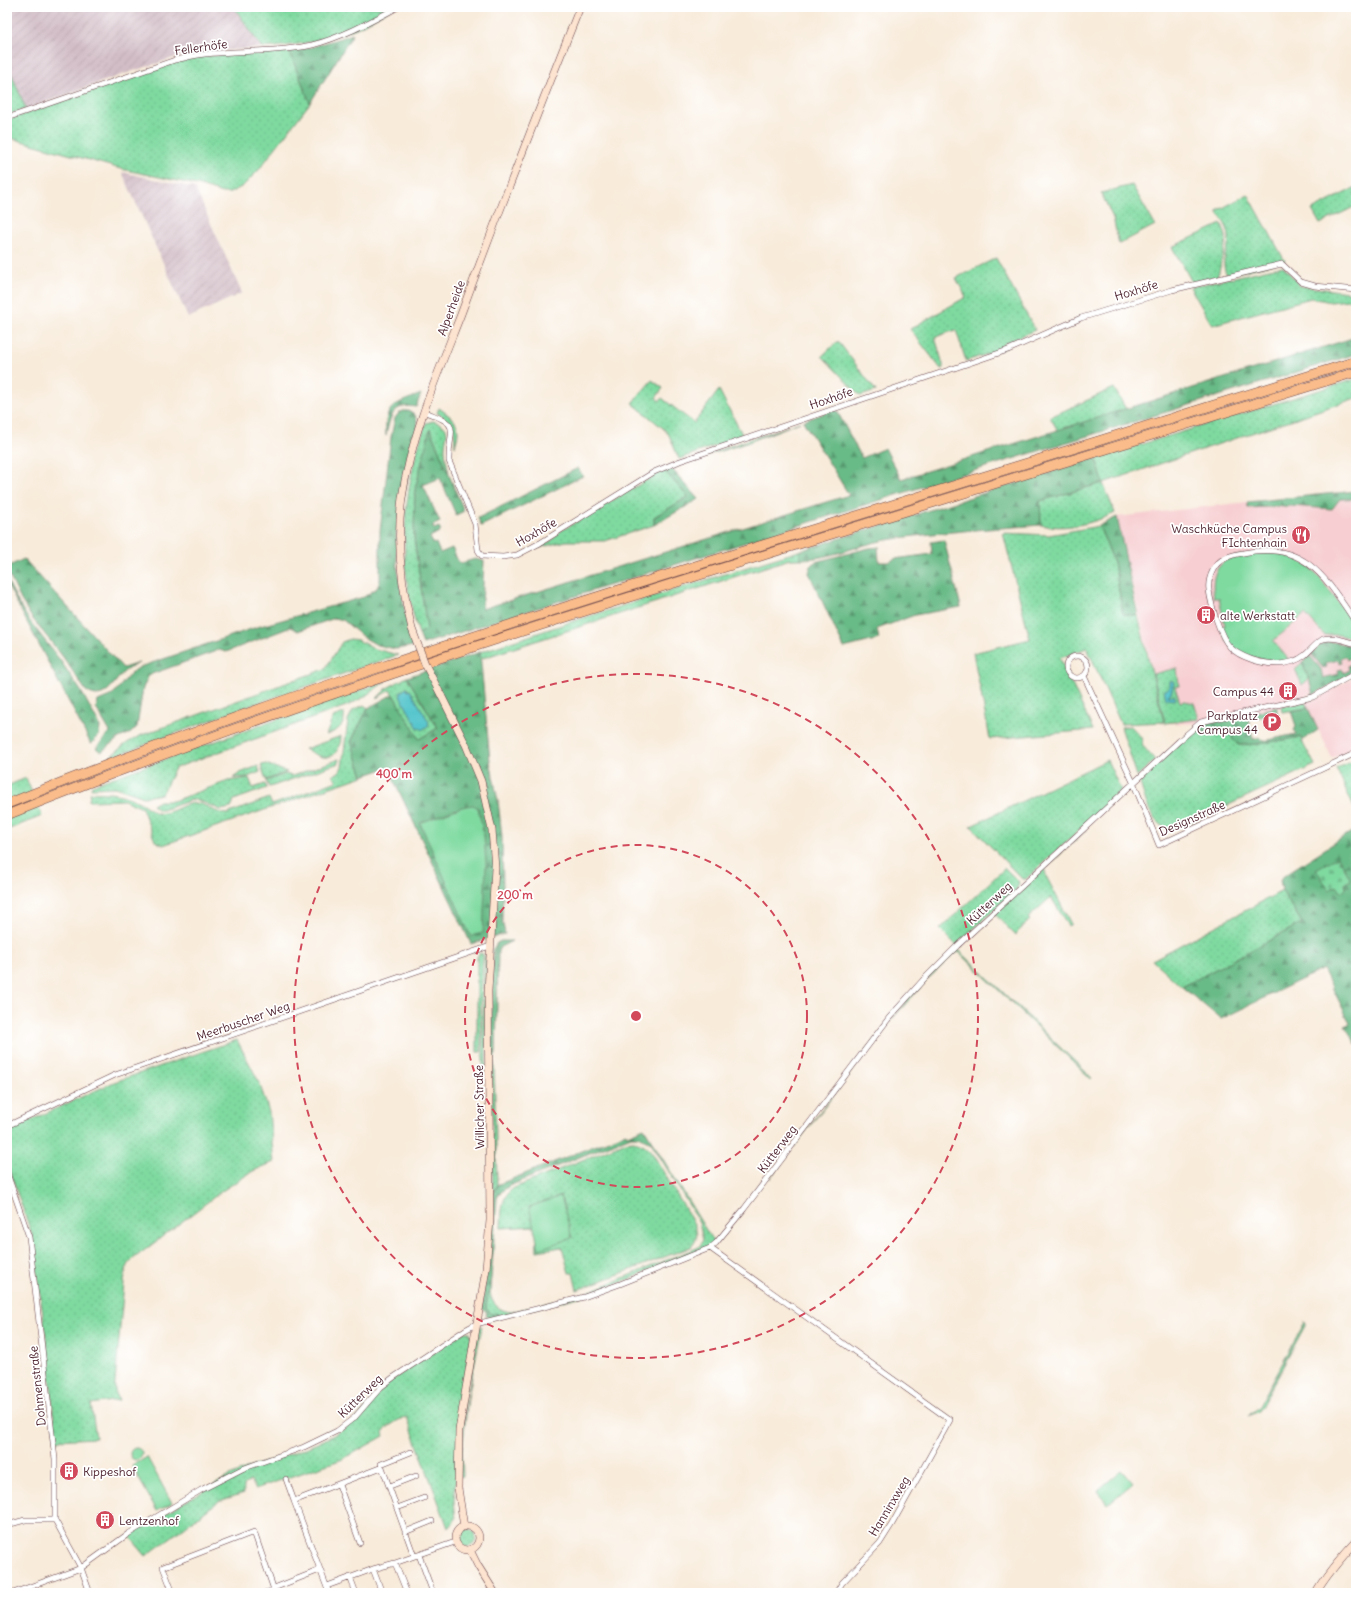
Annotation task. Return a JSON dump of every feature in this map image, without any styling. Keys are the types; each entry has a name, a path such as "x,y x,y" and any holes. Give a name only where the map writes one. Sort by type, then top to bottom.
{"highway":[{"path":"7,804 213,726 348,678 472,637 679,571 1356,361"},
{"path":"7,815 213,736 460,651 696,576 1356,372"}],"street":[{"name":"Fellerhöfe","path":"7,118 122,77 175,60 204,54 289,49 312,45 337,38 359,29 398,7"},
{"name":"Alperheide","path":"441,695 425,664 412,629 401,576 400,527 402,498 410,458 424,412 513,175 580,7"},
{"name":"Hoxhöfe","path":"424,412 444,420 451,428 452,436 449,460 475,524 478,550 482,556 503,557 518,555 654,472 680,461 1008,350 1081,318 1172,290 1282,264 1300,282 1316,286 1356,290"},
{"path":"1356,623 1340,598 1317,570 1299,557 1279,550 1248,551 1219,561 1213,570 1209,582 1209,591 1221,633 1229,646 1243,656 1261,662 1285,664 1299,660 1324,639 1332,638 1356,644"},
{"name":"Designstraße","path":"1072,657 1084,657 1088,665 1088,671 1084,676 1074,677 1070,674 1066,665 1072,657"},
{"name":"Kütterweg","path":"13,1593 80,1568 128,1534 201,1490 242,1468 304,1447 337,1431 354,1417 381,1387 476,1324 584,1297 710,1248 716,1243 747,1205 889,1018 924,979 963,940 1133,782 1201,722 1314,697 1356,673"},
{"name":"Designstraße","path":"1084,676 1133,782 1159,845 1356,753"},
{"name":"Willicher Straße","path":"441,695 466,744 481,782 489,813 495,868 490,946 488,1022 491,1154 490,1220 486,1269 459,1430 458,1488 464,1527"},
{"name":"Meerbuscher Weg","path":"7,1126 115,1075 490,946"},
{"name":"Dohmenstraße","path":"7,1173 28,1237 55,1459 55,1520 80,1568 90,1593"},
{"name":"Hanninxweg","path":"710,1248 950,1420 880,1543 842,1584 836,1593"},
{"path":"411,1452 381,1464 398,1508 405,1532 433,1593"},
{"path":"294,1501 382,1467"},
{"path":"390,1486 416,1476"},
{"path":"286,1479 329,1593"},
{"path":"338,1485 360,1543"},
{"path":"398,1508 424,1498"},
{"path":"7,1524 25,1520 55,1520"},
{"path":"405,1532 432,1521"},
{"path":"464,1527 473,1528 478,1534 479,1538 477,1545 470,1550 461,1549 455,1542 456,1532 464,1527"},
{"path":"173,1593 163,1568 254,1532 274,1589"},
{"path":"327,1586 455,1542"},
{"path":"1316,1593 1337,1563 1356,1542"},
{"path":"470,1550 495,1593"},
{"path":"395,1563 407,1593"},
{"path":"373,1569 382,1593"},
{"path":"264,1593 320,1570"},
{"path":"350,1577 356,1593"}],"shaded area":[{"path":"7,7 234,7 262,48 186,54 127,73 26,109 7,63"},
{"path":"122,172 195,188 242,293 188,318"},
{"path":"1340,499 1356,499 1356,673 1284,706 1203,724 1164,723 1117,517 1247,502 1248,508 1291,506 1332,509"},
{"path":"1356,676 1356,747 1332,758 1305,702 1313,700"}],"green space":[{"path":"234,7 394,7 348,32 299,44 262,48"},
{"path":"353,34 310,103 289,51 312,47"},
{"path":"289,51 310,103 257,172 243,186 230,193 222,193 197,185 121,169 7,137 7,120 174,62 203,56"},
{"path":"7,63 26,109 7,115"},
{"path":"1132,185 1155,225 1119,244 1113,218 1101,193"},
{"path":"1356,187 1356,206 1320,224 1312,210"},
{"path":"1248,194 1285,261 1227,275 1224,261 1229,242 1229,234 1217,211"},
{"path":"1221,224 1226,235 1226,239 1217,277 1192,282 1172,247"},
{"path":"996,258 1035,330 1003,344 1006,348 966,361 956,330 935,337 944,368 941,369 910,329 966,297 956,278"},
{"path":"1283,266 1300,286 1356,293 1356,299 1331,302 1311,298 1212,325 1190,287"},
{"path":"1356,337 1356,354 960,475 423,644 419,634 427,629 414,538 415,490 430,429 464,511 456,515 440,478 423,485 440,522 432,526 434,529 439,527 441,531 430,537 433,544 436,543 440,553 452,548 458,561 461,563 475,559 484,561 482,609 849,495 803,421 836,409 862,458 885,448 901,479"},
{"path":"838,341 876,391 860,396 822,356"},
{"path":"1356,379 1356,398 1103,483 1096,458"},
{"path":"652,380 663,388 656,398 660,401 662,398 694,423 719,390 743,436 679,459 669,435 664,429 632,403"},
{"path":"1114,388 1126,409 1058,431 1050,417"},
{"path":"421,394 416,407 408,406 397,409 391,417 386,436 387,417 393,407"},
{"path":"439,408 450,416 456,424 458,433 455,446 454,430 447,420 437,413"},
{"path":"403,411 412,412 418,425 396,534 397,564 406,618 414,646 396,649 377,645 363,637 343,620 335,618 298,631 291,627 226,652 219,650 149,675 143,688 137,727 131,733 119,738 101,752 96,748 110,732 96,708 98,701 115,692 131,673 140,667 257,627 364,597 377,588 380,581 380,531 391,437 395,418"},
{"path":"433,421 444,426 446,429 445,454 449,474 430,430 415,490 414,538 427,629 419,634 408,591 405,525 410,481 416,454 426,423"},
{"path":"800,422 746,443 670,467"},
{"path":"1096,458 1103,483 1040,501 1041,525 905,537 875,542 823,557 801,559 799,551"},
{"path":"670,467 699,499 654,525 654,517 688,497 664,470"},
{"path":"578,468 583,476 481,526 478,518"},
{"path":"664,470 688,497 654,517 654,525 605,541 566,541 538,548 552,540 561,531"},
{"path":"1103,483 1115,513 1079,525 1060,527 1041,525 1040,501"},
{"path":"1356,491 1356,499 1340,499 1332,509 1291,506 1248,508 1247,502"},
{"path":"1117,517 1138,616 1123,614 1114,562 1099,526"},
{"path":"1099,526 1114,562 1123,613 1138,616 1164,722 1121,724 1087,648 1060,658 1093,730 990,739 973,653 1030,639 1003,533 1049,535"},
{"path":"944,540 961,607 915,615 877,629 879,639 844,648 809,573 811,565 815,562 869,548 880,547 878,549 879,562 889,562 894,559 932,554 931,542"},
{"path":"799,551 801,559 790,559 480,659 480,652 580,619"},
{"path":"1275,553 1298,559 1316,573 1356,626 1356,639 1338,635 1324,635 1305,614 1273,641 1290,661 1266,660 1249,656 1234,649 1229,644 1225,638 1221,626 1225,626 1219,598 1214,598 1213,583 1216,572 1221,564 1229,559 1250,554"},
{"path":"24,559 123,668 139,663 125,671 104,693 98,695 86,691 63,657 32,618 21,600 7,571 7,567"},
{"path":"7,580 29,620 60,660 81,691 100,726 99,736 91,744 7,584"},
{"path":"350,639 358,640 372,648 398,655 243,708 107,759 127,743 142,735 325,669 342,642"},
{"path":"1326,642 1334,642 1356,647 1356,650 1350,654 1351,657 1348,660 1345,657 1340,659 1342,663 1340,664 1338,660 1326,663 1327,667 1323,668 1311,654 1319,646"},
{"path":"480,652 490,761 498,801 502,836 502,919 505,934 471,944 389,767 363,776 352,740 368,708 393,694 419,739 438,728 407,677"},
{"path":"1310,656 1321,669 1323,678 1339,674 1338,670 1342,669 1344,673 1349,670 1348,666 1351,664 1353,667 1356,666 1356,671 1313,695 1309,679 1302,663"},
{"path":"1302,663 1309,679 1302,685 1295,669"},
{"path":"1177,668 1179,686 1175,687 1180,702 1184,701 1194,703 1199,719 1165,723 1153,674"},
{"path":"407,677 438,728 419,739 390,690 377,698 387,688"},
{"path":"386,681 364,697 349,705 175,768 162,794 144,797 115,787 91,788 92,785"},
{"path":"1305,702 1308,708 1282,712 1281,706"},
{"path":"364,705 368,708 352,740 363,776 163,845 155,841 142,808 124,800 89,801 90,793 116,794 129,797 156,813 166,813 185,805 195,803 199,803 223,814 227,814 269,798 272,805 337,781 332,776 339,772 342,767 348,720 353,710"},
{"path":"1277,707 1277,714 1249,719 1253,739 1260,738 1263,741 1296,734 1294,731 1296,726 1291,711 1308,708 1318,730 1303,740 1300,737 1259,744 1238,745 1233,740 1230,730 1220,729 1191,732 1201,724"},
{"path":"344,713 344,721 342,725 334,732 326,735 333,717"},
{"path":"1131,726 1141,737 1143,746 1155,760 1137,776 1121,727"},
{"path":"1223,729 1230,730 1233,740 1238,745 1259,744 1300,737 1315,765 1181,827 1171,829 1163,827 1152,815 1139,780 1191,732 1202,733"},
{"path":"341,736 339,748 331,756 323,757 305,749"},
{"path":"339,759 339,763 270,787 266,781 285,774 292,776"},
{"path":"1107,760 1121,790 1119,793 1026,879 1022,879 971,826"},
{"path":"1356,760 1356,812 1336,768"},
{"path":"266,764 287,772 266,780 261,765"},
{"path":"258,766 260,772 248,777 233,778 240,773"},
{"path":"26,778 42,816 7,830 7,786"},
{"path":"249,778 253,788 265,784 267,788 234,800 231,808 221,810 195,799 162,810 158,810 152,805 159,801 173,801 228,781"},
{"path":"473,805 478,808 484,836 486,865 483,933 471,937 420,823 462,807"},
{"path":"1356,829 1356,1044 1345,1026 1350,1023 1323,969 1221,1019 1182,987 1302,923 1282,891 1280,879"},
{"path":"1086,830 1045,869 1046,876 1071,924 1068,926 1051,897 1028,918 1030,920 1015,935 995,914 962,945 962,948 961,945"},
{"path":"1338,857 1351,880 1345,883 1346,888 1341,892 1337,886 1329,890 1316,869"},
{"path":"1005,868 1019,882 1017,889 956,945 940,929"},
{"path":"1282,891 1302,923 1182,987 1152,960"},
{"path":"501,941 512,941 500,947 498,951 496,1054 492,1052 492,983 494,956 497,943"},
{"path":"497,943 495,952 492,1052 496,1054 494,1059 497,1185 493,1191 491,1021 493,949"},
{"path":"957,950 960,951 1092,1078 1091,1079 959,952 954,954 927,980 891,1020 770,1178 868,1048 911,995 953,952"},
{"path":"480,953 483,954 481,1052 477,1052 477,957"},
{"path":"485,955 487,956 486,1077 483,1063"},
{"path":"237,1040 259,1082 269,1112 274,1162 253,1171 222,1191 133,1259 129,1264 124,1279 115,1383 115,1391 119,1400 91,1404 96,1438 56,1440 47,1345 32,1235 7,1164 7,1131 114,1082"},
{"path":"644,1128 652,1141 651,1142 638,1136 631,1136 509,1186 500,1193 497,1198 490,1292 488,1293 486,1308 491,1314 497,1313 499,1317 489,1319 486,1316 487,1313 482,1309 493,1191 497,1185 626,1133 627,1135"},
{"path":"633,1141 644,1145 653,1154 694,1224 697,1233 696,1239 691,1247 577,1290 573,1273 569,1273 562,1247 537,1251 536,1226 501,1228 504,1200 509,1192 514,1188 626,1142"},
{"path":"652,1141 714,1243 709,1247 583,1296 499,1317 491,1314 486,1308 488,1293 490,1292 492,1300 497,1306 503,1310 511,1312 583,1294 699,1247 703,1240 699,1222 651,1142"},
{"path":"561,1196 572,1238 539,1249 529,1207"},
{"path":"1305,1322 1306,1324 1261,1407 1258,1411 1248,1416 1259,1406"},
{"path":"482,1326 468,1397 462,1452 463,1476 460,1477 460,1447 478,1327"},
{"path":"464,1332 469,1332 471,1336 454,1501 456,1519 448,1528 407,1417 388,1427 383,1432 384,1436 343,1459 255,1489 251,1480 244,1485 244,1493 219,1501 146,1556 129,1536 180,1504 232,1475 307,1448 333,1436 357,1418 389,1382"},
{"path":"138,1448 141,1449 141,1459 134,1460 131,1459 130,1452 131,1449"},
{"path":"147,1457 172,1503 157,1511 132,1466"},
{"path":"1122,1470 1133,1483 1108,1504 1097,1491"},
{"path":"467,1529 471,1530 475,1534 475,1542 471,1546 467,1547 463,1546 459,1542 458,1538 459,1534 463,1530"}],"water":[{"path":"1169,681 1173,681 1174,683 1171,693 1167,696 1174,695 1176,699 1174,700 1166,699 1164,690 1169,688"},
{"path":"407,688 408,691 410,690 429,722 429,725 422,730 420,727 418,728 400,696 400,692"}],"place":[{"name":"Waschküche Campus FIchtenhain","path":"1301,535"},
{"name":"alte Werkstatt","path":"1206,615"},
{"name":"Campus 44","path":"1288,691"},
{"name":"Parkplatz Campus 44","path":"1272,722"},
{"name":"Kippeshof","path":"69,1471"},
{"name":"Lentzenhof","path":"105,1520"}]}
